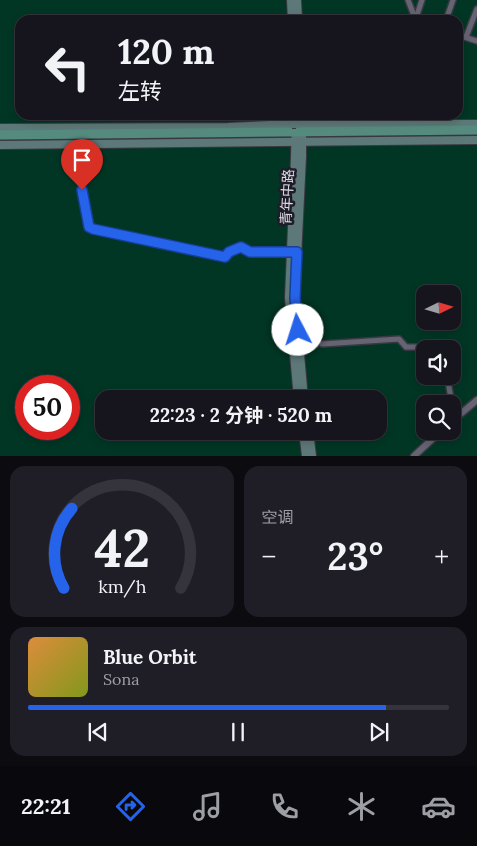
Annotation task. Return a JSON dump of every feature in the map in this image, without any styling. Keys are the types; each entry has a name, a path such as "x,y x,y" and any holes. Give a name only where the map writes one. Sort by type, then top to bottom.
{"main road":[{"path":"291,0 292,15"},
{"path":"297,0 298,15"},
{"name":"青年中路","path":"297,120 298,132 294,252 295,298 303,390"},
{"name":"青年中路","path":"298,132 301,120"},
{"path":"0,145 76,144 411,124 477,124"},
{"path":"0,128 228,127 477,140"},
{"path":"0,135 477,130"},
{"path":"0,139 298,132 477,134"},
{"name":"青年中路","path":"294,252 289,298 297,390"},
{"path":"304,440 306,456"},
{"path":"310,440 312,456"}],"street":[{"path":"408,0 413,15"},
{"path":"417,15 422,0"},
{"path":"448,15 453,0"},
{"path":"466,37 477,9"},
{"path":"463,36 477,41"},
{"path":"76,144 89,227 93,229 225,257 229,252 241,247 250,252 294,252"},
{"path":"322,344 398,339 406,347 416,347"},
{"path":"461,414 477,400"},
{"path":"414,456 431,440"}],"green space":[{"path":"0,0 477,0 477,456 0,456"}],"tunnel":[{"path":"299,346 322,344"}],"route":[{"path":"82,190 89,227 93,229 225,257 229,252 241,247 250,252 297,252 295,298 298,330"}]}
